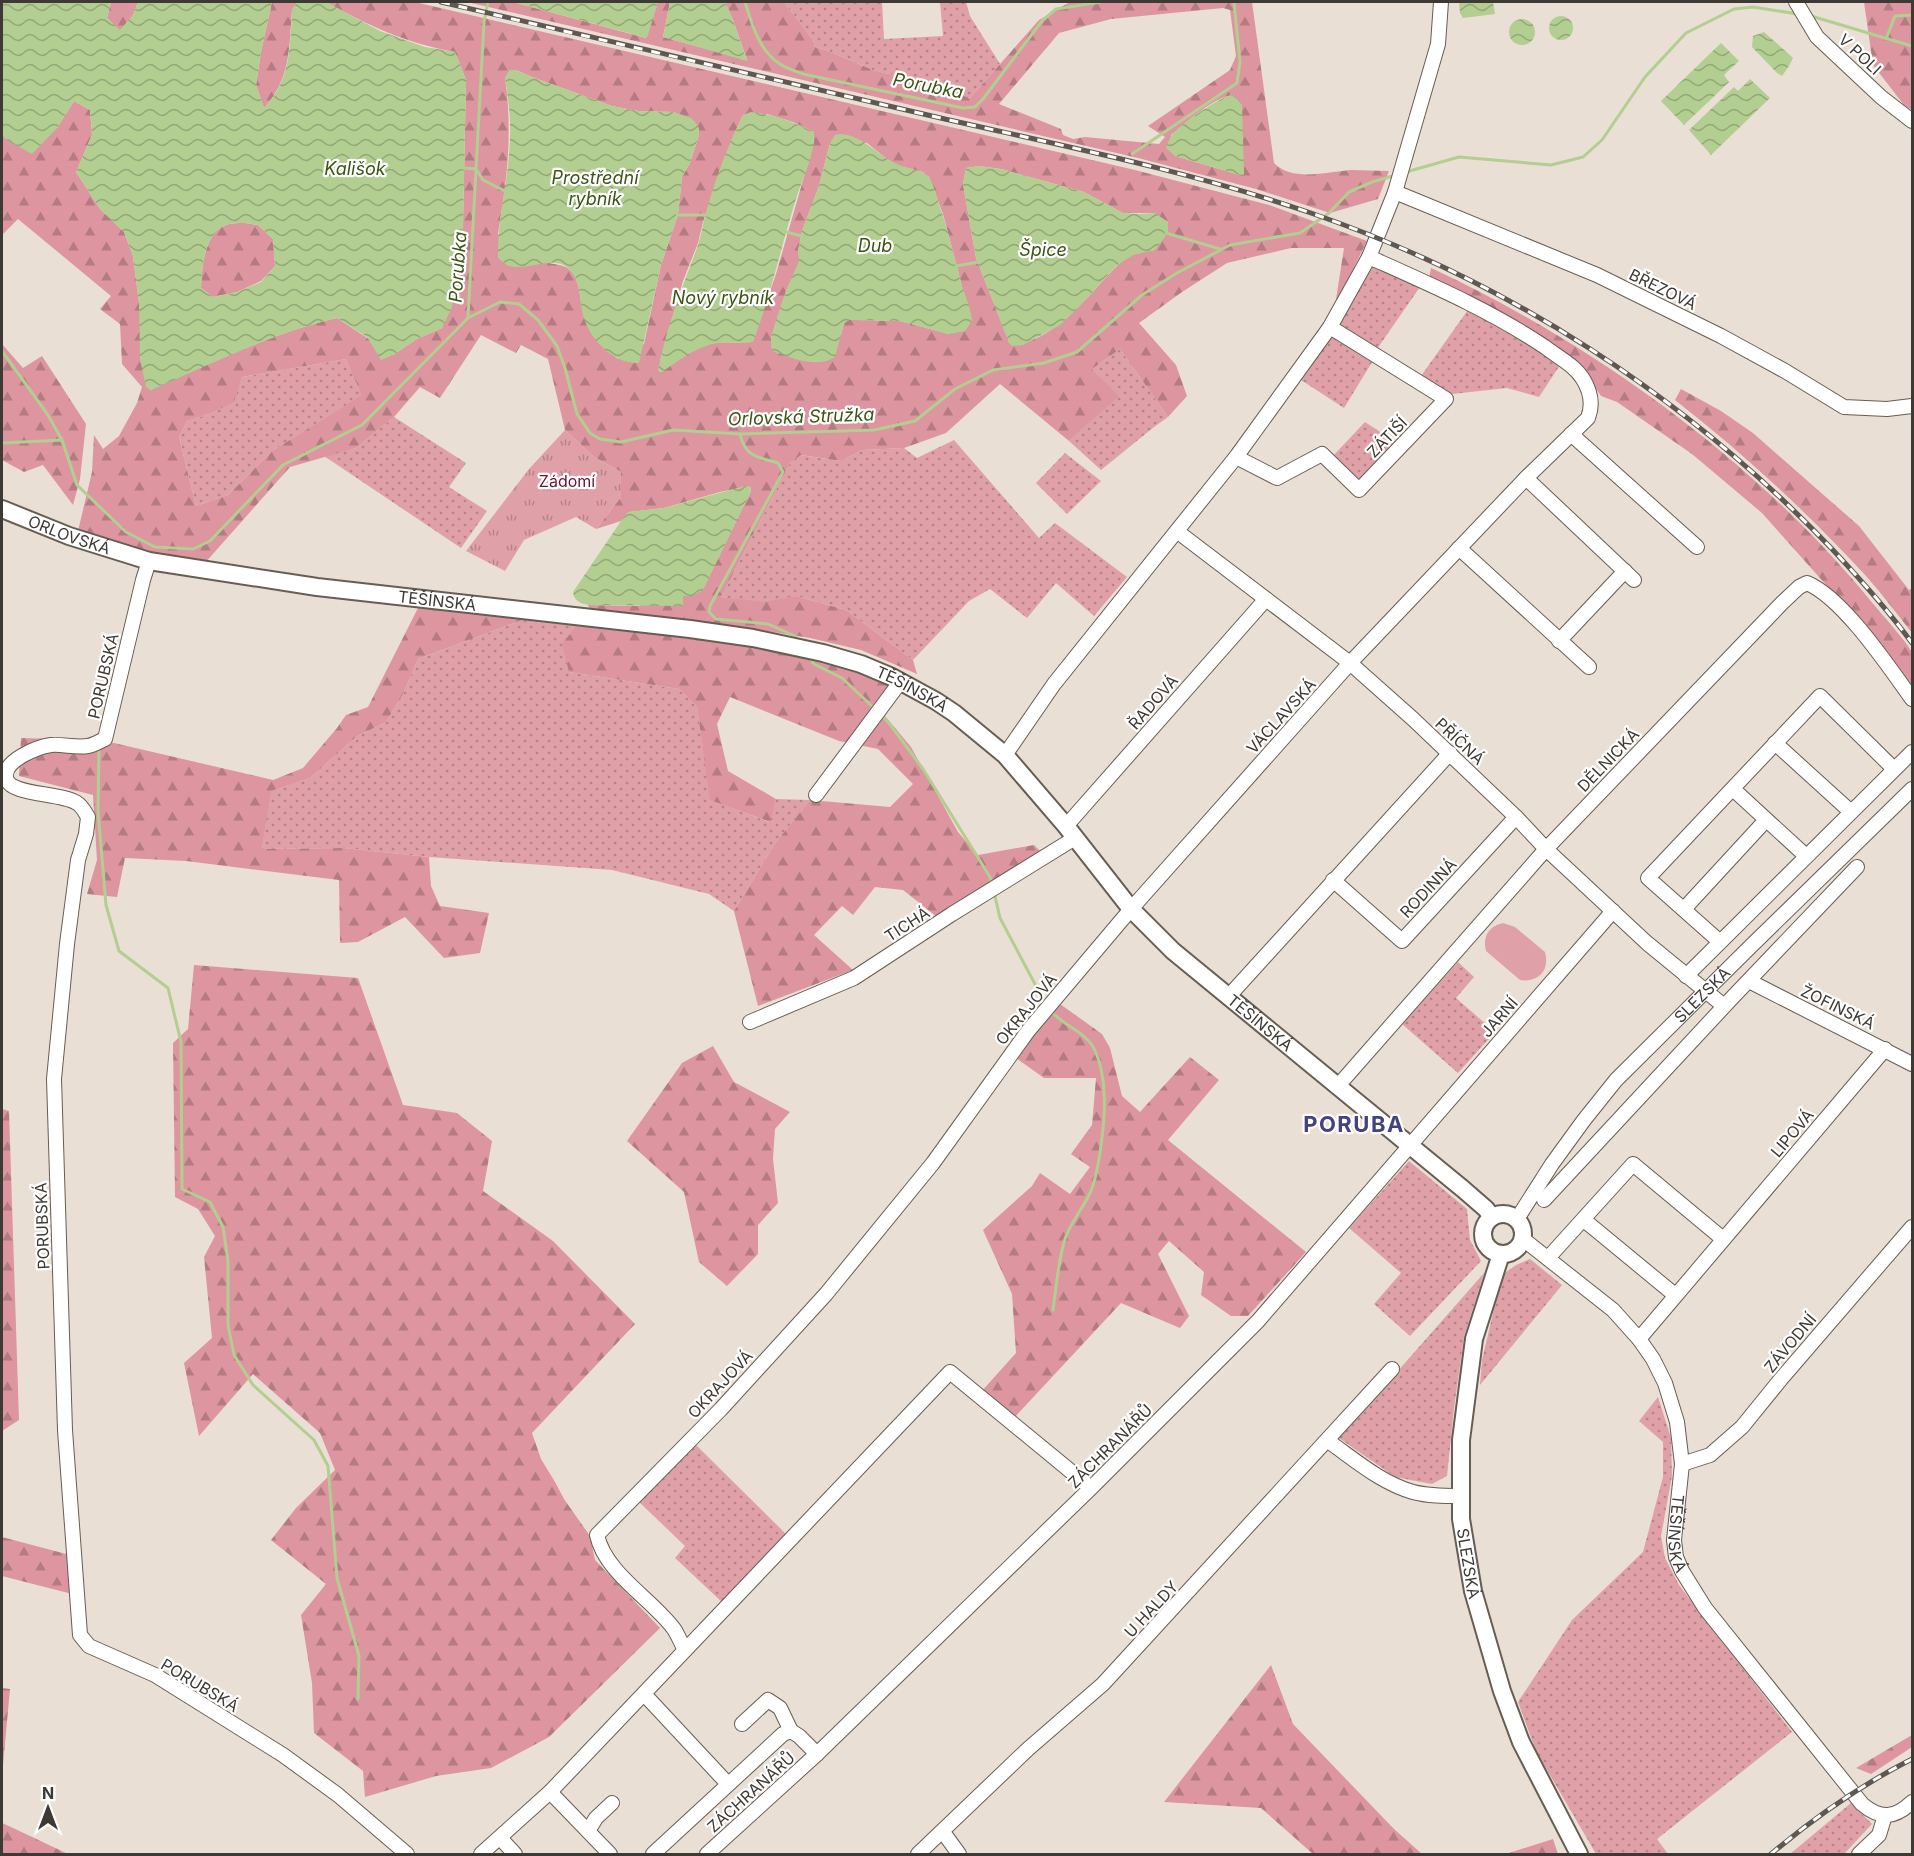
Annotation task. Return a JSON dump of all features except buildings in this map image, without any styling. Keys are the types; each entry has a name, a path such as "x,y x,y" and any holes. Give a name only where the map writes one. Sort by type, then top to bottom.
{"main road":[{"name":"ORLOVSKÁ","path":"2,509 69,536 144,560"},
{"name":"TĚŠÍNSKÁ","path":"144,560 326,588 690,629 823,653 861,664 901,681 954,713 1005,755 1131,909 1173,951 1463,1189 1492,1217"},
{"path":"1505,1214 1517,1219 1523,1228 1521,1244 1512,1252 1501,1254 1489,1249 1483,1239 1484,1226 1492,1217 1505,1214"},
{"name":"SLEZSKÁ","path":"1501,1254 1474,1339 1462,1430 1461,1519 1473,1592 1502,1691 1526,1751 1580,1854"}],"street":[{"path":"1005,755 1054,684 1236,457 1330,327 1369,257 1395,192 1438,44 1441,2"},
{"name":"V POLI","path":"1796,2 1817,37 1881,97 1912,121"},
{"name":"BŘEZOVÁ","path":"1395,192 1597,275 1722,336 1844,407 1887,409 1912,406"},
{"name":"VÁCLAVSKÁ","path":"1131,909 1350,663 1526,478 1588,418 1592,408 1584,380 1569,364 1501,319 1369,257"},
{"name":"ZÁTIŠÍ","path":"1236,457 1277,478 1322,454 1359,490 1446,399 1330,327"},
{"path":"1571,434 1697,548"},
{"path":"1526,478 1630,576 1559,641"},
{"name":"PŘÍČNÁ","path":"1178,532 1350,663 1450,753 1546,849 1613,911 1686,976 1707,990 1724,1006"},
{"path":"1459,548 1589,667"},
{"name":"PORUBSKÁ","path":"144,560 143,580 105,739 87,746 50,745 16,758 7,769 6,778 12,787 22,791 52,794 70,799 80,804 88,817 77,871 54,1079 65,1430 80,1635 89,1646 155,1675 283,1755 338,1795 407,1854"},
{"name":"DĚLNICKÁ","path":"1337,1087 1546,849 1799,587 1807,583 1817,587 1832,600 1857,626 1912,699"},
{"name":"ŘADOVÁ","path":"1070,832 1266,599"},
{"path":"816,795 901,681"},
{"path":"1719,941 1648,878 1820,696 1894,769"},
{"path":"1775,743 1851,812"},
{"name":"SLEZSKÁ","path":"1686,976 1912,752"},
{"path":"1228,997 1450,753"},
{"path":"1733,789 1806,856"},
{"name":"SLEZSKÁ","path":"1517,1219 1552,1164 1616,1080 1912,789"},
{"name":"RODINNÁ","path":"1333,880 1402,941 1516,817"},
{"path":"1684,909 1766,820"},
{"name":"TICHÁ","path":"750,1022 854,978 952,914 1070,832"},
{"name":"SLEZSKÁ","path":"1544,1200 1857,867"},
{"name":"OKRAJOVÁ","path":"685,1650 673,1629 610,1562 597,1535 721,1409 826,1294 933,1163 1028,1031 1131,909"},
{"name":"JARNÍ","path":"1409,1145 1613,911"},
{"name":"ŽOFINSKÁ","path":"1749,981 1912,1064"},
{"name":"LIPOVÁ","path":"1639,1339 1885,1049"},
{"name":"ZÁCHRANÁŘŮ","path":"707,1854 817,1754 1092,1487 1258,1320 1409,1145"},
{"path":"1548,1258 1633,1164 1723,1239"},
{"path":"1584,1220 1675,1295"},
{"name":"ZÁVODNÍ","path":"1682,1464 1710,1455 1742,1427 1912,1227"},
{"name":"TĚŠÍNSKÁ","path":"1523,1239 1612,1310 1639,1339 1653,1359 1665,1383 1677,1422 1682,1464 1674,1540 1676,1557 1682,1571 1705,1608 1852,1793 1870,1811 1885,1815"},
{"name":"U HALDY","path":"918,1854 944,1832 1028,1749 1103,1684 1392,1369"},
{"name":"ZÁCHRANÁŘŮ","path":"685,1650 950,1372 1085,1484"},
{"path":"1328,1441 1373,1473 1412,1492 1430,1496 1460,1496"},
{"path":"481,1854 550,1792 685,1650"},
{"name":"ZÁCHRANÁŘŮ","path":"644,1694 728,1784"},
{"name":"ZÁCHRANÁŘŮ","path":"742,1724 768,1700 780,1708 791,1731 817,1754"},
{"name":"ZÁCHRANÁŘŮ","path":"653,1854 783,1734 791,1731"},
{"path":"550,1792 610,1854"},
{"path":"1859,1854 1879,1835 1885,1815 1896,1814 1912,1802"},
{"path":"588,1831 596,1818 612,1803"},
{"path":"944,1832 959,1854"},
{"path":"500,1838 515,1854"}],"green space":[{"path":"111,2 138,2 133,15 120,31 107,18"},
{"path":"272,2 297,2 292,10 289,50 284,74 273,97 264,108 256,85"},
{"path":"326,2 415,2 1135,170 1269,205 1367,241 1335,306 1344,248 1291,248 1227,263 1139,323 1176,365 1187,396 1168,417 1120,349 1092,369 1119,396 1069,441 1000,384 946,433 904,448 862,450 841,461 801,455 790,463 721,597 764,602 796,596 846,610 913,660 917,674 861,650 810,638 742,627 590,610 588,605 637,606 703,589 751,491 750,486 664,508 629,512 621,521 596,529 621,497 621,472 594,457 565,430 548,359 521,345 516,353 481,335 440,398 420,387 394,417 356,448 290,467 204,564 131,549 78,531 92,472 94,435 103,449 119,436 137,403 142,387 122,364 120,324 100,309 111,296 18,219 2,235 2,134 7,140 57,128 74,101 90,110 92,135 76,172 100,209 124,232 133,256 150,390 266,340 337,318 393,355 417,339 442,328 463,226 466,80 455,52 404,39","holes":["510,70 516,70 612,106 638,111 674,112 699,135 690,163 682,177 678,215 661,265 644,344 618,359 601,344 588,326 578,284 571,271 533,256 498,234 509,137 505,78","767,114 793,122 814,132 814,142 776,274 753,341 706,345 661,372 659,371 661,357 683,281 743,115","830,143 867,143 899,166 923,172 929,177 943,214 962,286 949,334 900,321 849,320 844,323 841,335 771,338 786,291 800,261 798,251 802,231 819,186","979,166 1001,169 1084,192 1123,213 1155,213 1155,250 1135,254 1122,261 1060,324 1036,338 1012,345 976,258 963,184 966,168","346,359 362,395 272,451 228,495 196,506 179,437 187,421 212,413 234,402 242,377"]},
{"path":"467,2 513,2 646,38 658,2 670,2 663,37 747,60 725,2 784,2 813,40 815,47 873,70 970,98 1039,20 1070,2 1252,2 1274,163 1281,169 1300,174 1351,170 1389,171 1378,199 1330,213 1256,189 1138,158","holes":["1223,8 1230,10 1236,56 1230,70 1148,126 1165,137 1159,144 1085,137 1073,139 1063,135 1061,129 999,104 1059,33 1111,19","1234,95 1244,174 1240,175 1175,156 1171,135 1209,105"]},
{"path":"784,2 882,2 884,39 943,36 940,2 966,2 970,16 1000,64 970,98 873,70 815,47 813,40"},
{"path":"1864,2 1912,2 1912,110 1904,105 1873,65"},
{"path":"245,223 258,225 273,239 275,266 261,281 237,292 213,297 201,288 209,243 213,235 226,225"},
{"path":"1371,265 1422,284 1377,349 1340,325"},
{"path":"1431,268 1492,298 1611,369 1724,454 1776,500 1825,549 1900,635 1912,653 1912,690 1877,642 1762,513 1692,454 1617,402 1601,396 1578,362 1506,317 1429,278"},
{"path":"1470,307 1564,359 1539,397 1507,388 1452,394 1421,376"},
{"path":"1331,337 1374,359 1344,408 1301,380"},
{"path":"2,344 23,368 42,356 86,424 80,479 73,505 43,465 24,472 2,460"},
{"path":"1120,349 1168,417 1101,470 1069,441 1118,396 1092,369"},
{"path":"346,359 363,395 272,451 228,495 196,506 179,437 187,421 212,413 233,402 242,377"},
{"path":"1681,389 1721,411 1753,433 1859,526 1909,590 1912,588 1912,633 1866,576 1798,506 1726,441 1675,400"},
{"path":"394,417 466,463 449,487 487,511 461,548 324,456 356,448"},
{"path":"1365,422 1397,443 1360,479 1332,457"},
{"name":"Zádomí","path":"565,430 594,457 621,472 621,497 596,529 576,517 524,540 505,571 466,551 529,469"},
{"path":"954,440 1039,538 1055,523 1127,577 1094,616 1056,583 1027,618 990,589 969,601 913,660 846,610 796,596 764,603 721,597 790,463 800,455 841,461 862,450 904,448 917,458"},
{"path":"1065,453 1101,481 1067,514 1036,483"},
{"path":"419,606 525,619 418,659 403,694 386,722 356,737 310,778 271,791 262,849 343,848 429,857 431,886 440,906 489,913 480,953 444,958 405,917 358,942 340,943 339,880 186,861 125,858 117,897 87,894 97,860 93,795 19,776 21,738 95,740 114,743 273,780 303,768 346,715 368,707"},
{"path":"525,619 578,624 569,672 679,689 697,707 711,800 769,822 776,799 810,800 776,842 734,911 709,894 612,870 429,857 343,848 262,849 270,791 310,778 356,737 386,722 403,694 418,659"},
{"path":"578,624 752,645 829,660 888,680 885,716 911,747 958,832 978,855 1034,845 1041,852 937,917 903,890 875,887 853,915 842,906 814,935 853,970 758,1006 734,911 776,842 810,800 890,807 913,784 878,749 839,741 730,697 717,724 728,771 776,799 770,822 710,800 697,707 679,689 569,672 562,644"},
{"path":"1503,923 1515,927 1545,952 1546,964 1542,974 1538,977 1520,980 1486,951 1485,941 1490,929"},
{"path":"1458,962 1474,977 1456,998 1495,1032 1458,1073 1402,1024"},
{"path":"194,965 358,978 403,1105 457,1113 492,1141 483,1191 553,1241 635,1324 532,1433 541,1459 564,1499 590,1536 595,1560 660,1628 549,1737 491,1768 436,1776 365,1797 363,1771 314,1733 312,1683 301,1615 326,1584 271,1540 296,1508 335,1470 320,1433 253,1374 199,1436 184,1363 212,1338 204,1257 215,1236 198,1209 175,1197 173,1043 188,1029"},
{"path":"1060,1004 1102,1034 1110,1048 1122,1096 1140,1112 1190,1057 1219,1080 1168,1140 1306,1252 1248,1316 1231,1316 1201,1295 1204,1272 1169,1241 1158,1254 1189,1316 1180,1328 1121,1303 1014,1418 981,1392 1016,1353 1012,1294 983,1230 1032,1186 1040,1173 1070,1194 1090,1167 1071,1154 1092,1125 1096,1078 1044,1078 1016,1058"},
{"path":"713,1046 734,1082 790,1112 775,1129 773,1159 778,1203 758,1225 758,1254 727,1286 699,1262 684,1192 627,1141 682,1063"},
{"path":"2,1109 9,1111 19,1420 2,1431"},
{"path":"1409,1161 1467,1209 1470,1240 1481,1261 1410,1336 1374,1304 1401,1273 1349,1228"},
{"path":"1530,1259 1562,1285 1480,1385 1482,1360 1502,1275"},
{"path":"1484,1273 1464,1337 1447,1476 1432,1484 1395,1477 1339,1438"},
{"path":"1658,1397 1671,1438 1672,1476 1661,1536 1665,1558 1679,1585 1792,1732 1657,1839 1668,1854 1596,1854 1536,1751 1518,1702 1572,1620 1643,1552 1663,1477 1663,1442 1639,1421"},
{"path":"694,1443 786,1534 723,1603 675,1558 685,1546 635,1498"},
{"path":"2,1537 70,1555 72,1594 2,1576"},
{"path":"1271,1665 1293,1724 1394,1829 1422,1854 1313,1854 1261,1808 1164,1802"},
{"path":"2,1688 10,1689 2,1776"},
{"path":"1912,1735 1912,1747 1871,1774 1856,1768"},
{"path":"1851,1803 1872,1824 1844,1854 1790,1854"},
{"path":"2,1823 11,1827 68,1854 2,1854"},
{"path":"1553,1839 1558,1854 1505,1854 1509,1853"}],"water":[{"name":"Kališok","path":"2,2 111,2 107,18 120,30 133,15 138,2 272,2 256,85 264,108 273,97 284,74 289,49 292,10 297,2 326,2 380,31 425,47 455,52 466,80 463,226 452,307 442,328 417,339 381,360 367,337 337,318 289,332 151,390 146,387 140,359 139,304 133,256 124,232 100,209 76,172 92,135 90,110 74,101 57,128 32,154 7,140 2,134","holes":["228,224 258,225 273,239 275,266 261,282 237,292 213,297 201,288 206,252 213,235"]},
{"path":"513,2 658,2 647,38"},
{"path":"670,2 725,2 747,61 663,37"},
{"path":"1459,2 1493,2 1495,14 1463,18"},
{"path":"1561,16 1570,19 1573,28 1570,37 1561,40 1552,37 1549,28 1552,19"},
{"path":"1522,19 1531,23 1535,32 1531,41 1522,45 1513,41 1509,32 1513,23"},
{"path":"1764,32 1793,58 1782,76 1752,47 1753,36"},
{"path":"1721,43 1739,61 1724,75 1729,82 1684,125 1661,101"},
{"name":"Prostřední rybník","path":"510,70 516,70 612,106 638,111 674,112 691,118 699,128 690,163 682,177 678,215 661,265 639,363 619,359 610,354 595,339 585,321 576,279 568,268 552,263 509,266 498,258 499,228 510,138 510,116 505,78"},
{"path":"1750,79 1770,98 1711,155 1689,130 1734,87 1738,91"},
{"path":"1233,95 1242,105 1244,174 1240,175 1175,156 1166,148 1171,136 1184,124 1210,105"},
{"name":"Nový rybník","path":"751,112 783,119 814,132 811,158 796,199 753,342 712,344 694,351 661,372 658,371 670,323 698,245 718,173 743,115"},
{"name":"Dub","path":"841,134 857,138 890,160 901,166 920,171 930,179 971,312 972,321 965,331 949,334 900,321 849,320 844,323 835,357 828,360 805,361 774,352 771,347 771,338 786,291 799,261 798,251 802,231 819,186 830,143 835,135"},
{"name":"Špice","path":"979,166 1001,169 1084,192 1123,213 1155,213 1168,222 1168,233 1155,250 1133,255 1116,266 1060,325 1023,345 1012,346 976,258 963,184 966,168"},
{"path":"750,486 751,491 703,590 693,596 683,596 683,606 588,605 576,600 573,592 628,512 664,508"}],"waterway":[{"name":"Porubka","path":"468,317 484,22 488,2"},
{"name":"Porubka","path":"745,2 754,28 767,52 786,67 803,74 963,108 975,107 983,99 1042,21 1056,9 1101,2"},
{"path":"1132,154 1237,83 1240,62 1234,2"},
{"name":"Orlovská Stružka","path":"1406,172 1459,157 1551,165 1583,157 1602,140 1645,77 1686,33 1734,9 1753,7 1798,14"},
{"path":"1886,39 1895,16 1912,15"},
{"name":"Orlovská Stružka","path":"1811,16 1912,46"},
{"path":"463,168 476,169 483,180 507,192"},
{"name":"Orlovská Stružka","path":"2,351 48,415 62,440 77,485 126,532 155,547 193,549 210,541 283,465 362,425 468,318 500,302 519,304 538,320 557,346 577,414 590,433 600,439 621,442 673,430 740,434 874,430 915,421 955,389 993,370 1044,363 1077,352 1142,295 1177,273 1230,245 1300,233 1329,213 1349,192 1396,175"},
{"path":"677,215 709,215"},
{"path":"786,232 802,236"},
{"path":"1166,233 1220,249"},
{"path":"956,266 979,262"},
{"path":"740,434 749,452 778,463 783,472 710,606 709,612 716,619 768,624 795,636 798,640"},
{"path":"2,443 62,440"},
{"path":"808,656 814,664 842,678 875,709"},
{"path":"882,716 923,769 990,877 992,886"},
{"path":"99,746 98,811 106,905 119,951 168,988 181,1042 182,1189 210,1202 223,1227 228,1261 228,1325 234,1355 253,1385 314,1440 328,1466 337,1578 359,1656 358,1699"},
{"path":"994,892 1000,918 1046,1005"},
{"path":"1050,1010 1092,1045 1101,1069 1104,1104 1096,1173 1090,1193 1064,1242 1053,1310"}],"railway":[{"path":"441,2 1169,171 1262,197 1382,240 1453,272 1523,308 1590,349 1655,394 1717,442 1776,494 1853,572 1912,643"},
{"path":"1771,1854 1839,1802 1912,1759"}],"district":[{"name":"PORUBA","path":"1354,1124"}]}
